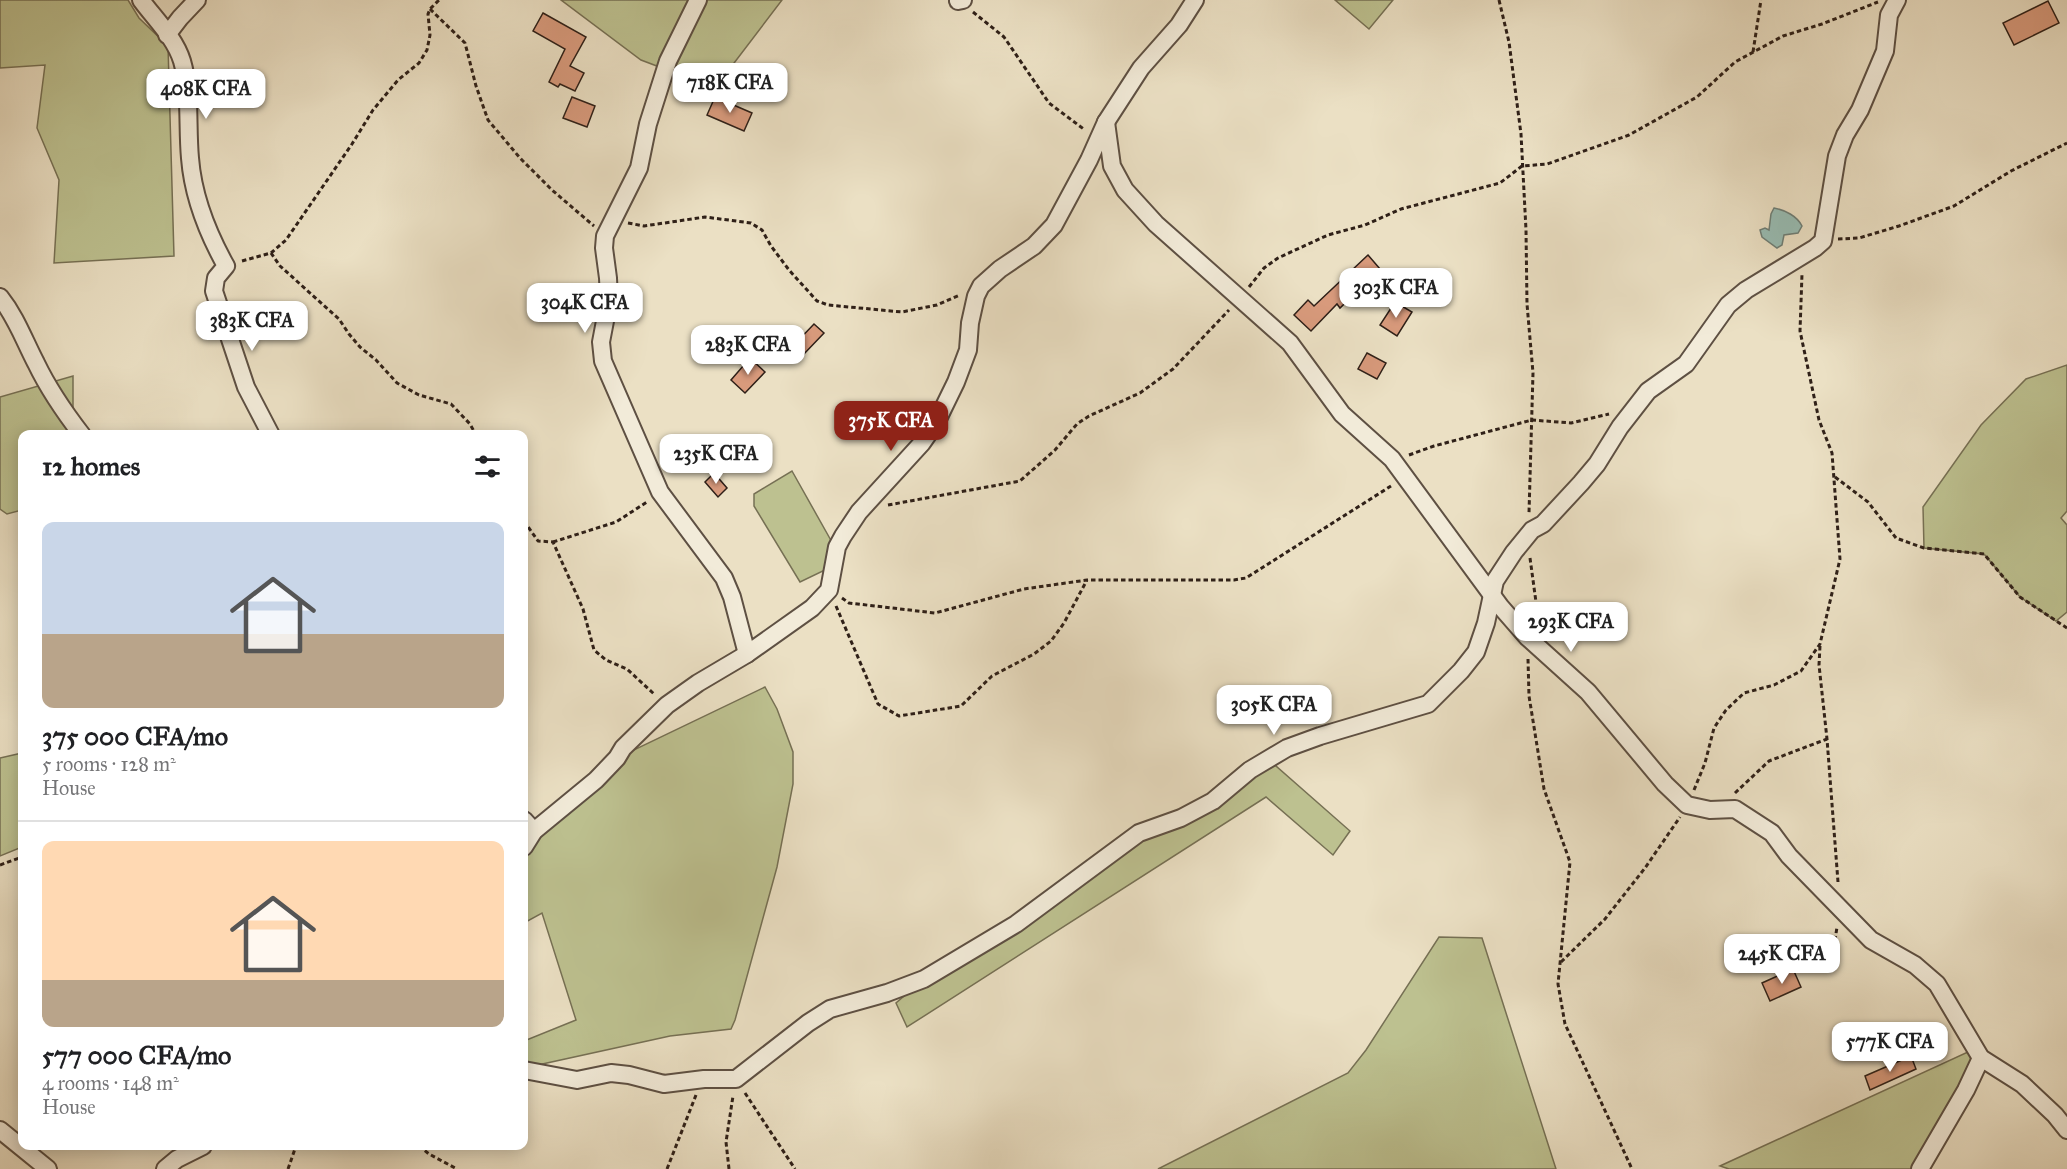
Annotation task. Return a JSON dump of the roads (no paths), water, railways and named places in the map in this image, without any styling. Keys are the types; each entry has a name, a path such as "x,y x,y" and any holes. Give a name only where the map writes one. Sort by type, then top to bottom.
{"street":[{"path":"141,0 176,46 181,59 187,82 192,181 204,222 226,266 216,278 214,291 246,387 268,430"},
{"path":"167,35 197,0"},
{"path":"698,0 668,61 648,124 639,168 608,229 604,248 609,300 601,342 603,361 660,492 724,578 732,597 747,654"},
{"path":"529,825 596,780 617,758 623,748 667,705 698,683 747,654 812,608 829,590 837,547 859,512 916,450 936,423 956,382 968,350 970,323 976,296 981,286 1000,269 1034,246 1054,225 1106,122 1141,68 1179,25 1195,0"},
{"path":"528,1071 577,1080 611,1073 664,1083 736,1079 807,1023 830,1009 887,993 924,979 1016,924 1140,833 1182,818 1214,801 1250,770 1287,748 1428,704 1461,671 1476,652 1486,623 1495,581 1532,530 1543,524 1597,464 1620,427 1648,391 1686,364 1728,305 1823,241 1837,156 1885,51 1889,15 1897,0"},
{"path":"1106,122 1112,166 1125,190 1156,224 1290,343 1342,414 1392,459 1491,594 1527,637 1588,692 1665,784 1688,803 1710,810 1735,809 1772,833 1789,856 1871,940 1915,965 1937,984 1981,1058 2022,1084 2055,1115 2067,1130"},
{"path":"0,297 11,310 37,365 68,418 78,430"},
{"path":"1920,1169 1966,1090 1981,1058"},
{"path":"0,1130 18,1145"},
{"path":"25,1150 48,1169"},
{"path":"165,1169 177,1159 195,1150"}],"water":[{"path":"1774,208 1790,214 1802,226 1798,233 1784,235 1782,245 1777,248 1762,237 1760,230 1765,228 1769,230"}]}
